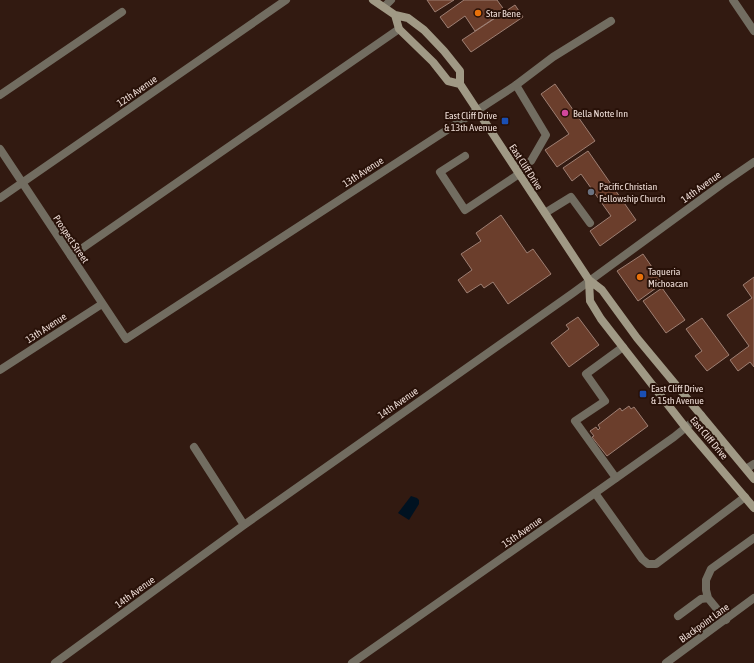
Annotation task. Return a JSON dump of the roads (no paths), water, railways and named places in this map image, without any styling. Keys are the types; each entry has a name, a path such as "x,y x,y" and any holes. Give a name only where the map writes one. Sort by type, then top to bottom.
{"main road":[{"name":"East Cliff Drive","path":"373,0 395,15 408,18 424,30 460,70 460,84 589,280 602,290 637,338 754,479"},
{"name":"East Cliff Drive","path":"395,15 399,29 433,62 448,80 460,84"},
{"name":"East Cliff Drive","path":"589,280 590,301 622,347 686,428 754,508"}],"street":[{"name":"12th Avenue","path":"0,198 286,0"},
{"path":"384,7 391,0"},
{"path":"732,0 754,31"},
{"path":"0,95 122,12"},
{"name":"13th Avenue","path":"126,340 516,84 553,57 611,21"},
{"path":"71,256 399,29"},
{"path":"465,156 440,172 465,210 531,161 546,135 516,84"},
{"name":"Prospect Street","path":"0,149 126,340"},
{"name":"14th Avenue","path":"55,663 244,525 754,162"},
{"path":"545,213 571,197 590,223"},
{"name":"13th Avenue","path":"0,370 102,304"},
{"path":"616,478 575,420 605,401 586,374 622,347"},
{"name":"15th Avenue","path":"352,663 596,493 686,428 701,415"},
{"path":"194,447 244,525"},
{"path":"746,469 754,464"},
{"path":"596,493 642,559 648,564 656,564 745,498"},
{"path":"726,620 707,594 706,580 711,569 754,538"},
{"path":"678,616 707,594"},
{"name":"Blackpoint Lane","path":"666,663 754,598"}],"water":[{"path":"411,496 419,500 419,504 409,520 398,513"}],"place":[{"name":"Star Bene","path":"478,13"},
{"name":"Bella Notte Inn","path":"565,113"},
{"name":"East Cliff Drive & 13th Avenue","path":"505,121"},
{"name":"Pacific Christian Fellowship Church","path":"591,192"},
{"name":"Taqueria Michoacan","path":"640,277"},
{"name":"East Cliff Drive & 15th Avenue","path":"643,394"}]}
